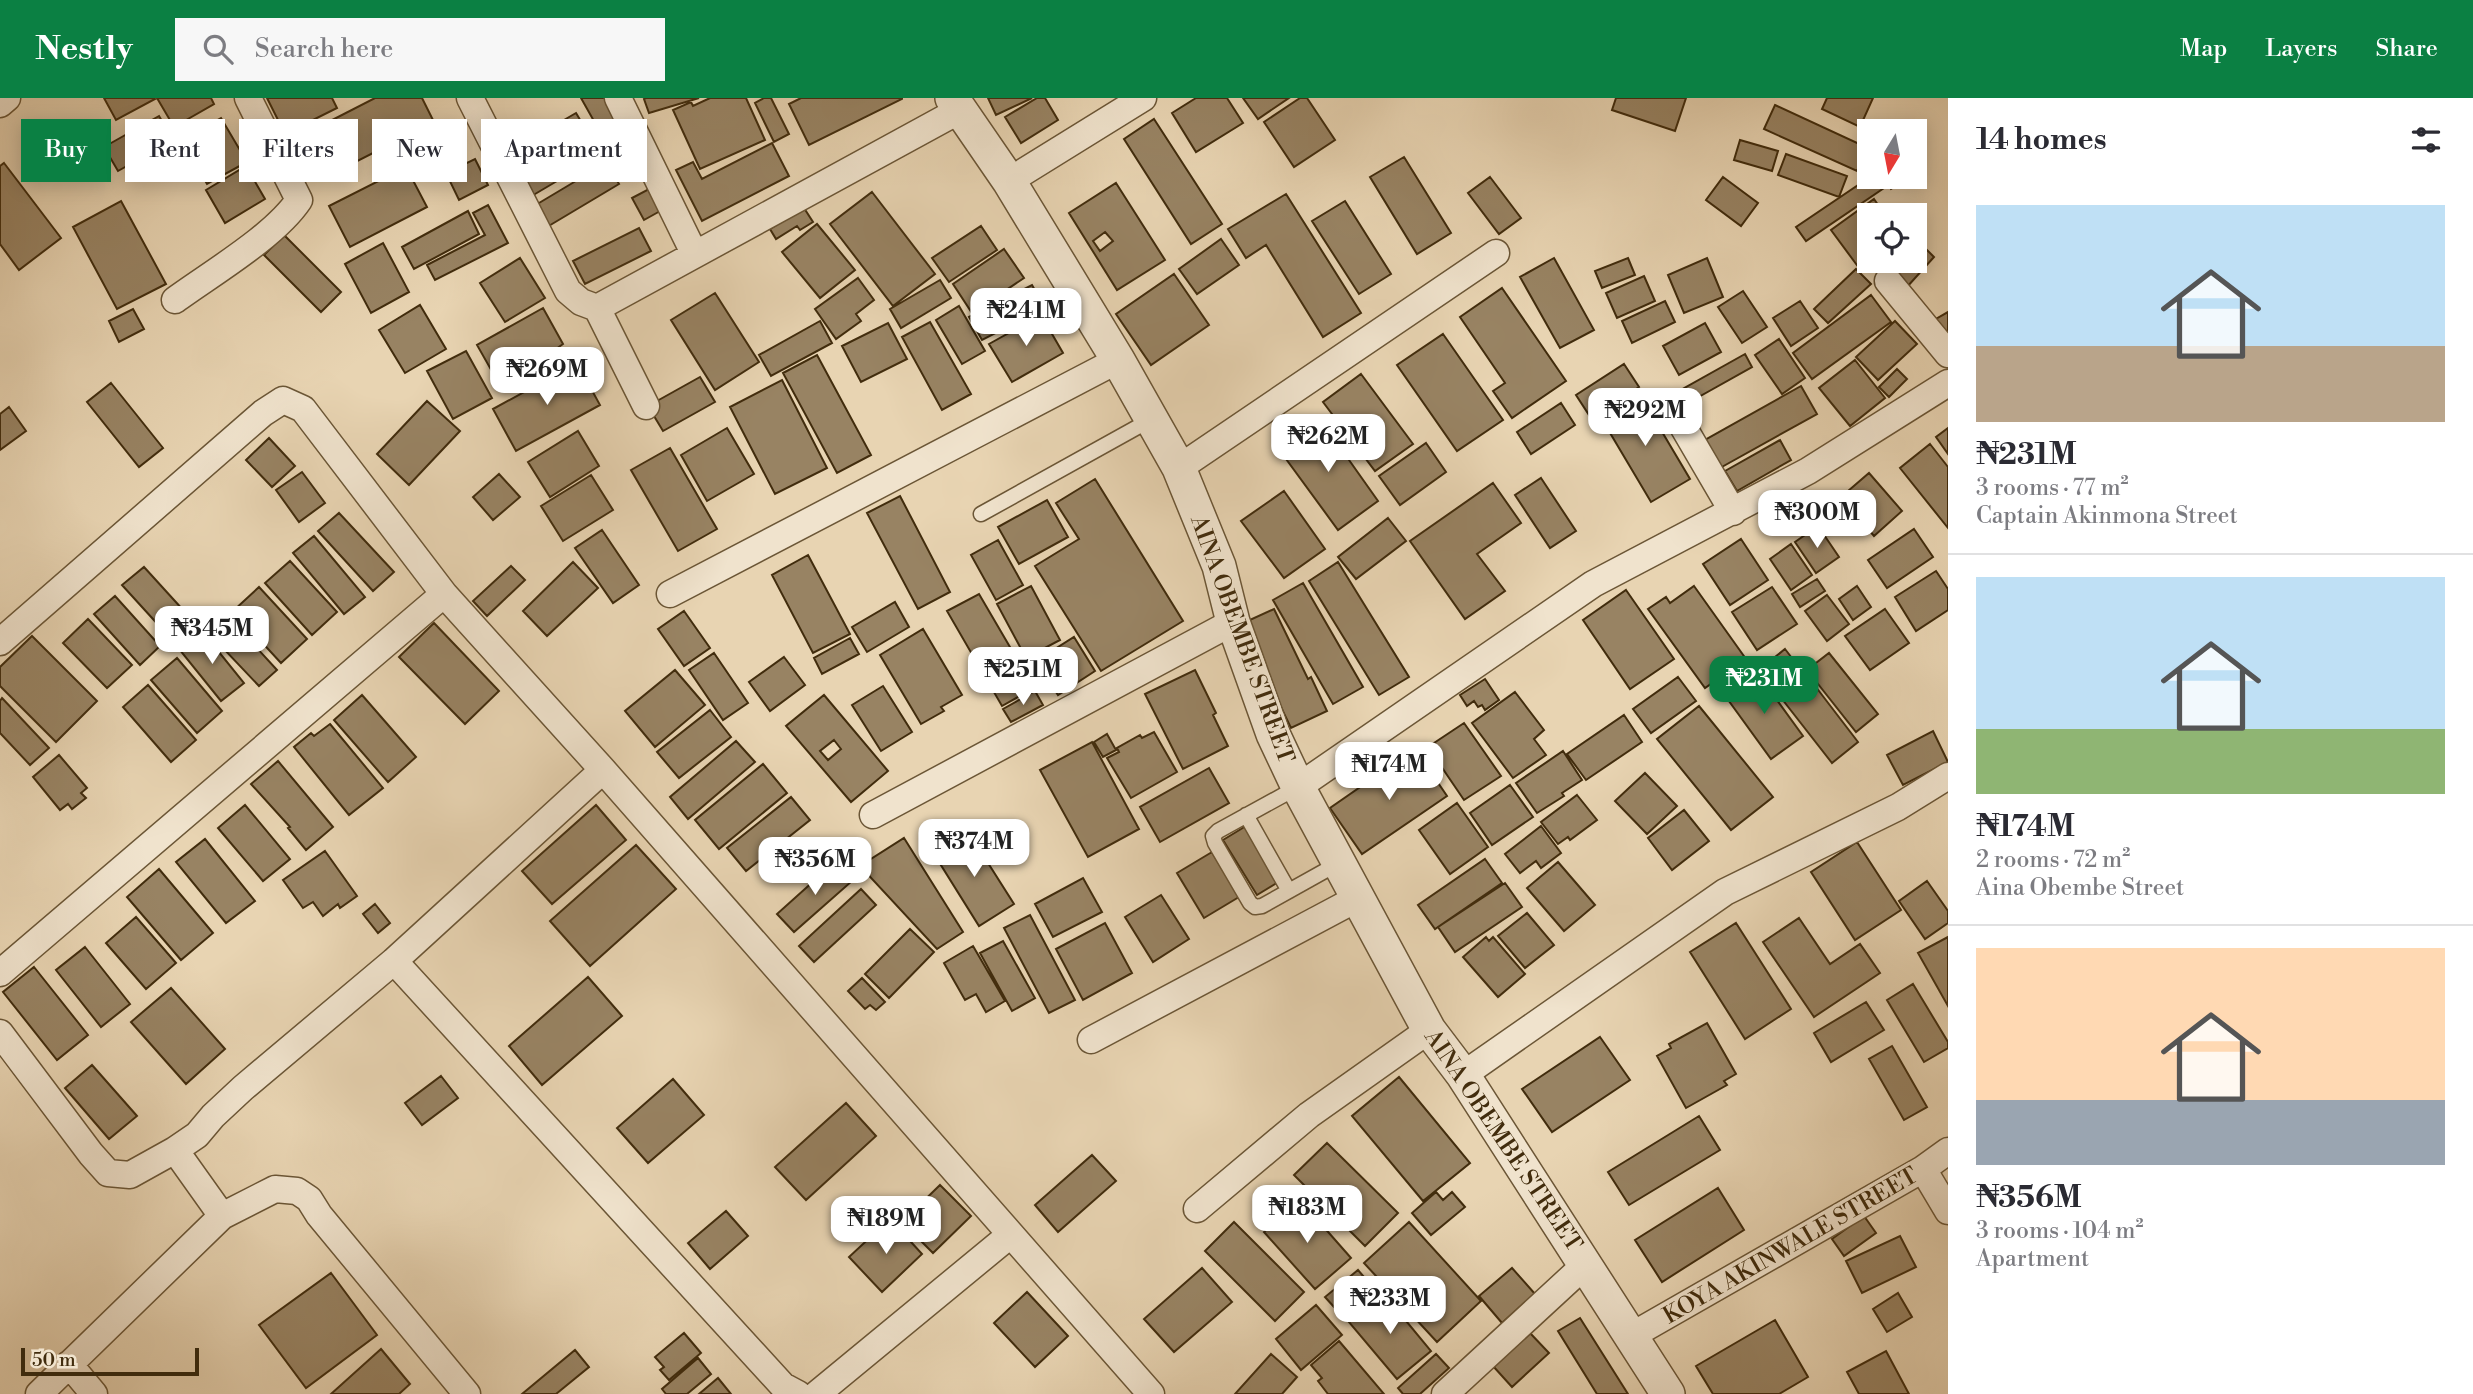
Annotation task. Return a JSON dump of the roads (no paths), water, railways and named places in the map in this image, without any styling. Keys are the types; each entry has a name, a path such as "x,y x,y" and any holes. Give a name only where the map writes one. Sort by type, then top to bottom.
{"street":[{"path":"0,104 7,98"},
{"path":"175,300 268,232 290,213 299,200 248,98"},
{"path":"470,98 568,291 581,303 597,309 646,405"},
{"path":"618,98 694,253"},
{"path":"1009,181 1143,98"},
{"path":"597,309 956,104"},
{"name":"AINA OBEMBE STREET","path":"956,104 1009,181 1118,360 1179,468 1219,566 1233,622 1273,734 1298,787 1429,1030 1464,1075 1668,1394"},
{"path":"1179,468 1496,253"},
{"path":"1888,281 1948,354"},
{"path":"670,594 1118,360"},
{"path":"1298,787 1593,584 1808,471 1948,383"},
{"path":"0,642 263,413 283,400 303,409 444,594 603,770 1151,1394"},
{"path":"1674,411 1733,512"},
{"path":"0,973 444,594"},
{"path":"873,815 1233,622"},
{"path":"0,1033 91,1154 108,1172 130,1175 197,1135 243,1088 394,961 603,770"},
{"path":"1464,1075 1725,892 1898,807 1948,776"},
{"path":"1091,1040 1358,898"},
{"path":"394,961 783,1386 798,1394"},
{"path":"1197,1209 1310,1115 1429,1030"},
{"path":"175,1150 222,1216"},
{"name":"KOYA AKINWALE STREET","path":"1631,1336 1923,1169 1948,1151"},
{"path":"1923,1169 1948,1211"},
{"path":"39,1394 222,1216 275,1189 297,1191 303,1195 467,1394"},
{"path":"817,1394 1010,1235"},
{"path":"1445,1394 1586,1264"},
{"path":"69,1364 94,1394"}],"lane":[{"path":"981,513 1152,419"},
{"path":"1298,787 1218,831 1213,836 1214,843 1255,907 1262,906 1339,863"},
{"path":"1246,815 1290,891"}]}
